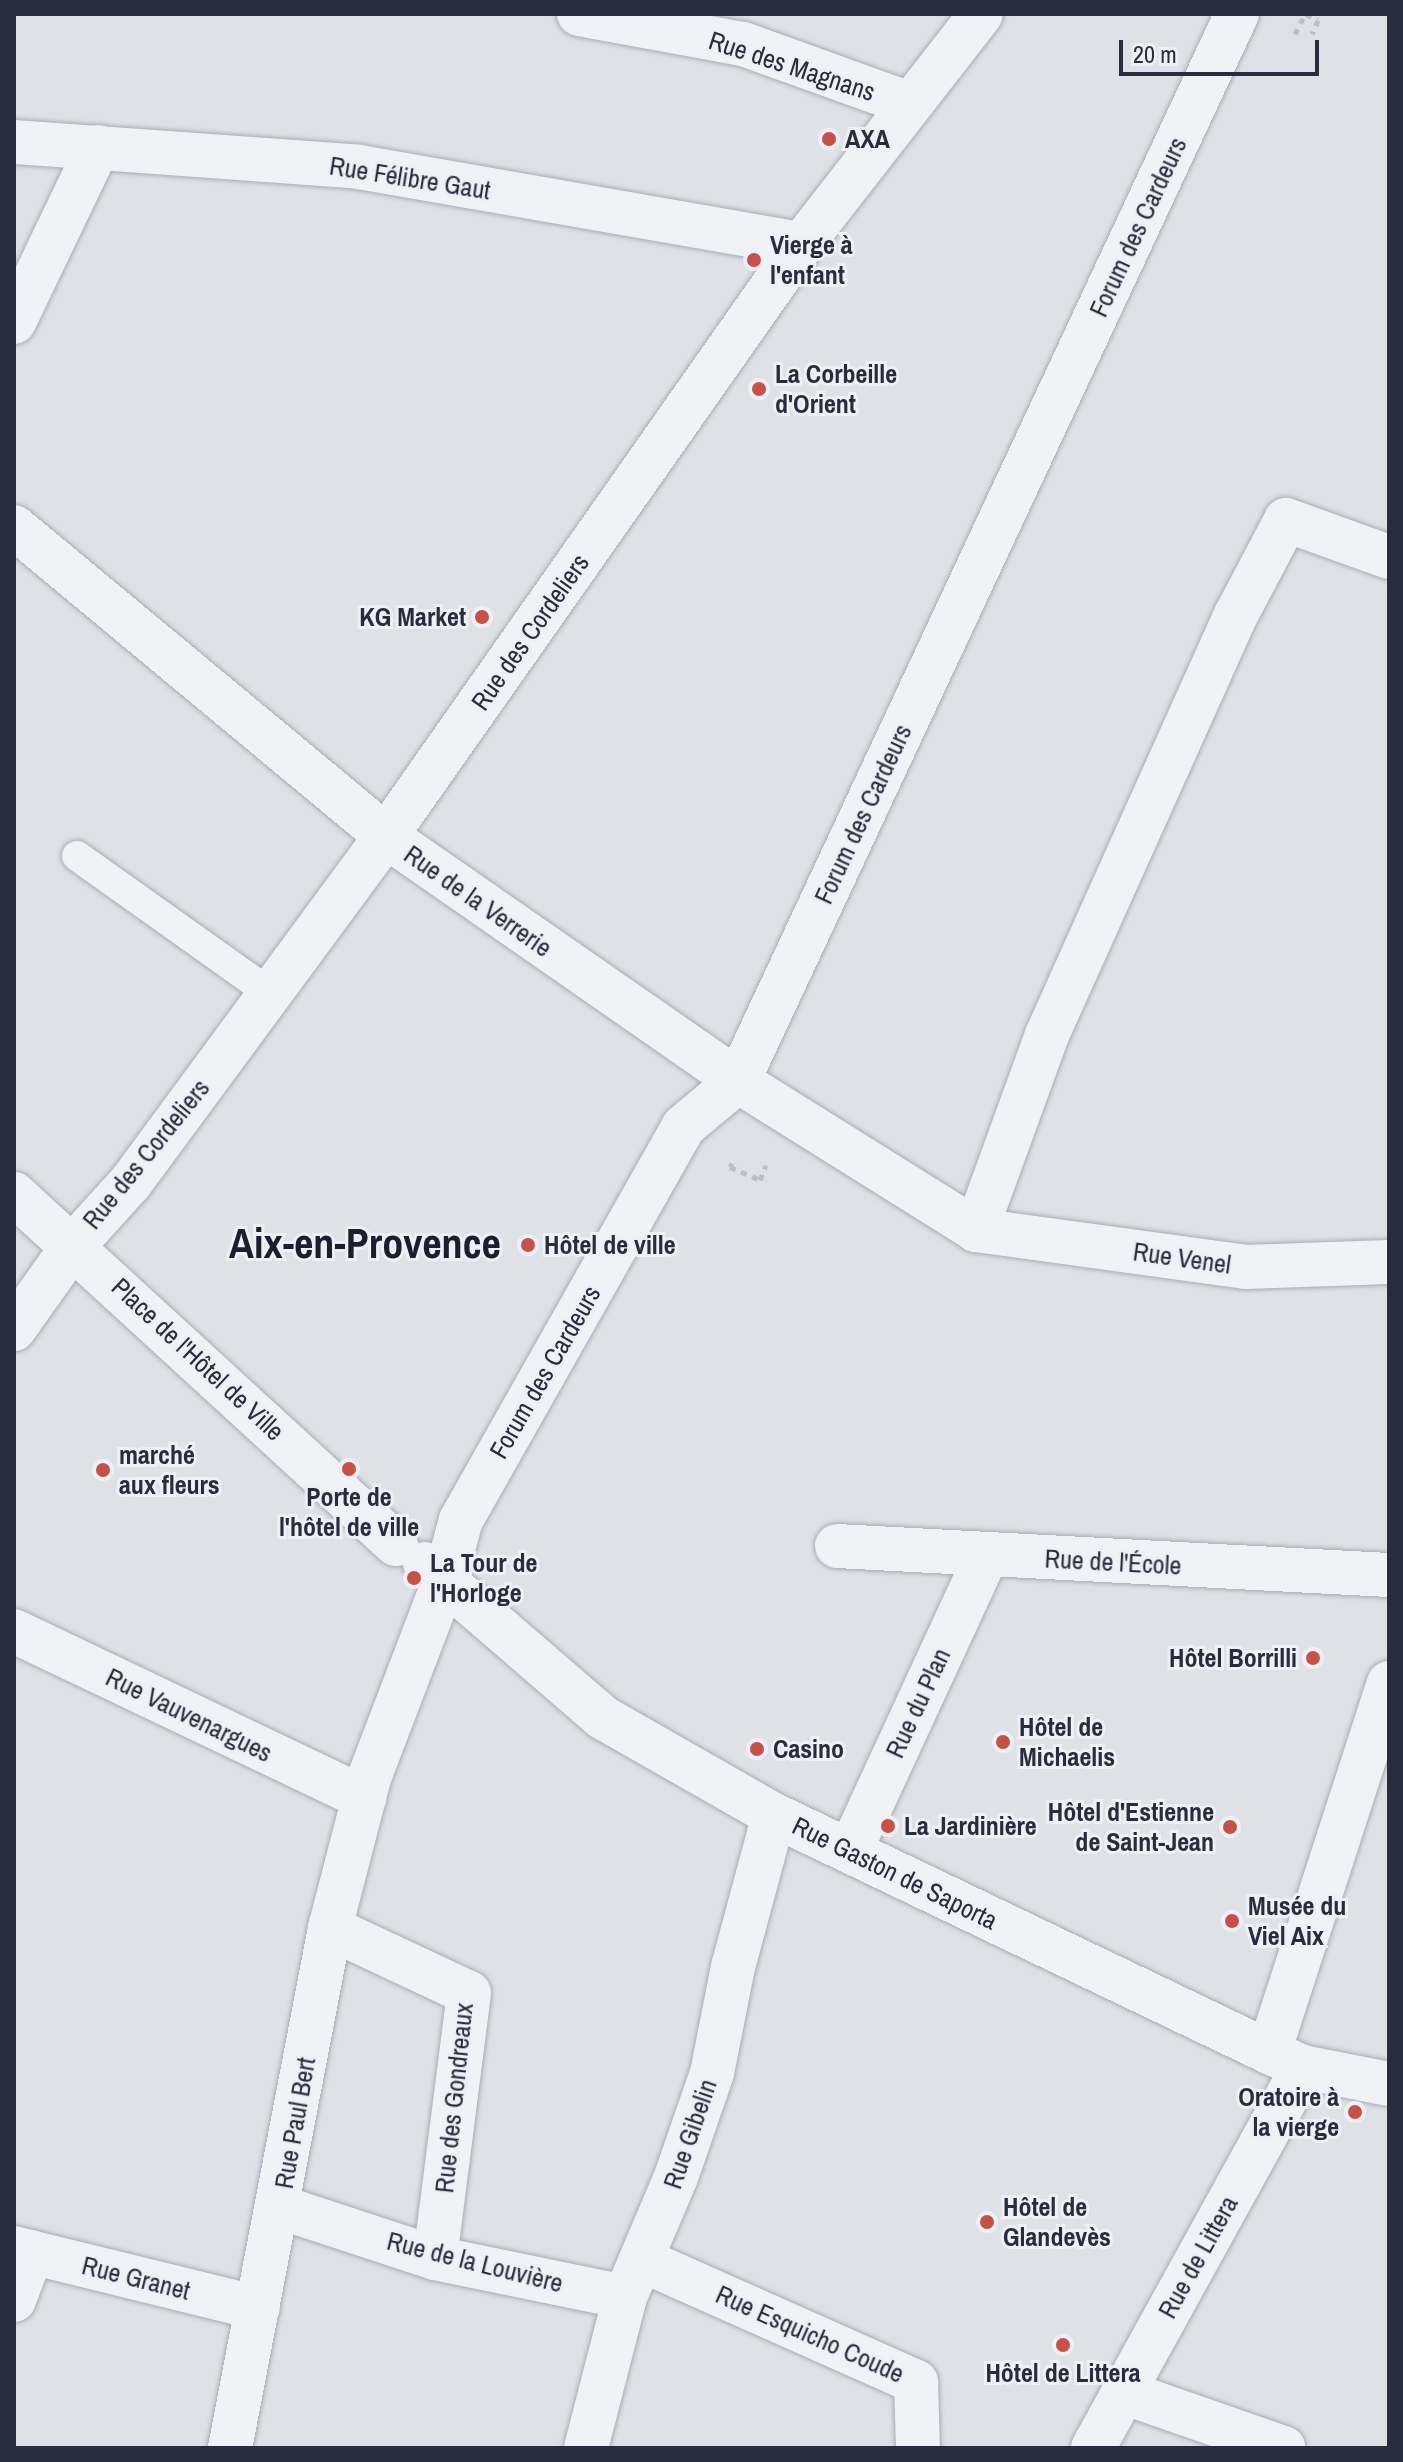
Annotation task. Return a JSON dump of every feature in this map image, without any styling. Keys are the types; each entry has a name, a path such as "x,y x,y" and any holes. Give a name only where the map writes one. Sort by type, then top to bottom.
{"street":[{"name":"Rue des Magnans","path":"579,14 743,44 910,104"},
{"name":"Rue des Cordeliers","path":"73,1246 131,1182 386,836 802,244 981,14"},
{"name":"Forum des Cardeurs","path":"421,1563 461,1520 683,1127 738,1081 1237,14"},
{"name":"Rue Félibre Gaut","path":"14,142 359,167 802,244"},
{"path":"14,322 98,147"},
{"path":"976,1230 1047,1035 1212,666 1286,520 1389,557"},
{"name":"Rue de la Verrerie","path":"14,527 386,836 738,1081 976,1230"},
{"name":"Place de l'Hôtel de Ville","path":"14,1194 421,1563"},
{"name":"Rue Venel","path":"976,1230 1245,1267 1389,1262"},
{"path":"14,1329 73,1246"},
{"name":"Rue de l'École","path":"837,1546 1389,1575"},
{"name":"Rue du Plan","path":"850,1851 986,1556"},
{"path":"364,1798 421,1563"},
{"name":"Rue Gaston de Saporta","path":"421,1563 602,1717 774,1815 1286,2059 1389,2084"},
{"name":"Rue Vauvenargues","path":"14,1631 364,1798"},
{"name":"Rue de Littera","path":"1093,2448 1286,2059 1389,1683"},
{"name":"Rue Paul Bert","path":"230,2448 280,2207 330,1928 364,1798"},
{"name":"Rue Gibelin","path":"586,2448 634,2278 712,2073 733,1967 774,1815"},
{"name":"Rue des Gondreaux","path":"330,1928 469,1993 435,2258"},
{"name":"Rue de la Louvière","path":"280,2207 435,2258 634,2278"},
{"path":"14,2300 23,2250"},
{"name":"Rue Granet","path":"23,2250 258,2308"},
{"name":"Rue Esquicho Coude","path":"634,2278 916,2382 918,2448"},
{"path":"1123,2392 1284,2448"}],"lane":[{"path":"77,856 270,993"}],"path":[{"path":"1295,34 1305,14 1318,20 1312,34"}],"place":[{"name":"AXA","path":"829,139"},
{"name":"Vierge à l'enfant","path":"754,260"},
{"name":"La Corbeille d'Orient","path":"759,389"},
{"name":"KG Market","path":"482,617"},
{"name":"Hôtel de ville","path":"528,1245"},
{"name":"Porte de l'hôtel de ville","path":"349,1469"},
{"name":"marché aux fleurs","path":"103,1470"},
{"name":"La Tour de l'Horloge","path":"414,1578"},
{"name":"Hôtel Borrilli","path":"1313,1658"},
{"name":"Hôtel de Michaelis","path":"1003,1742"},
{"name":"Casino","path":"757,1749"},
{"name":"La Jardinière","path":"888,1826"},
{"name":"Hôtel d'Estienne de Saint-Jean","path":"1230,1827"},
{"name":"Musée du Viel Aix","path":"1232,1921"},
{"name":"Oratoire à la vierge","path":"1355,2112"},
{"name":"Hôtel de Glandevès","path":"987,2222"},
{"name":"Hôtel de Littera","path":"1063,2345"}],"district":[{"name":"Aix-en-Provence","path":"365,1243"}]}
